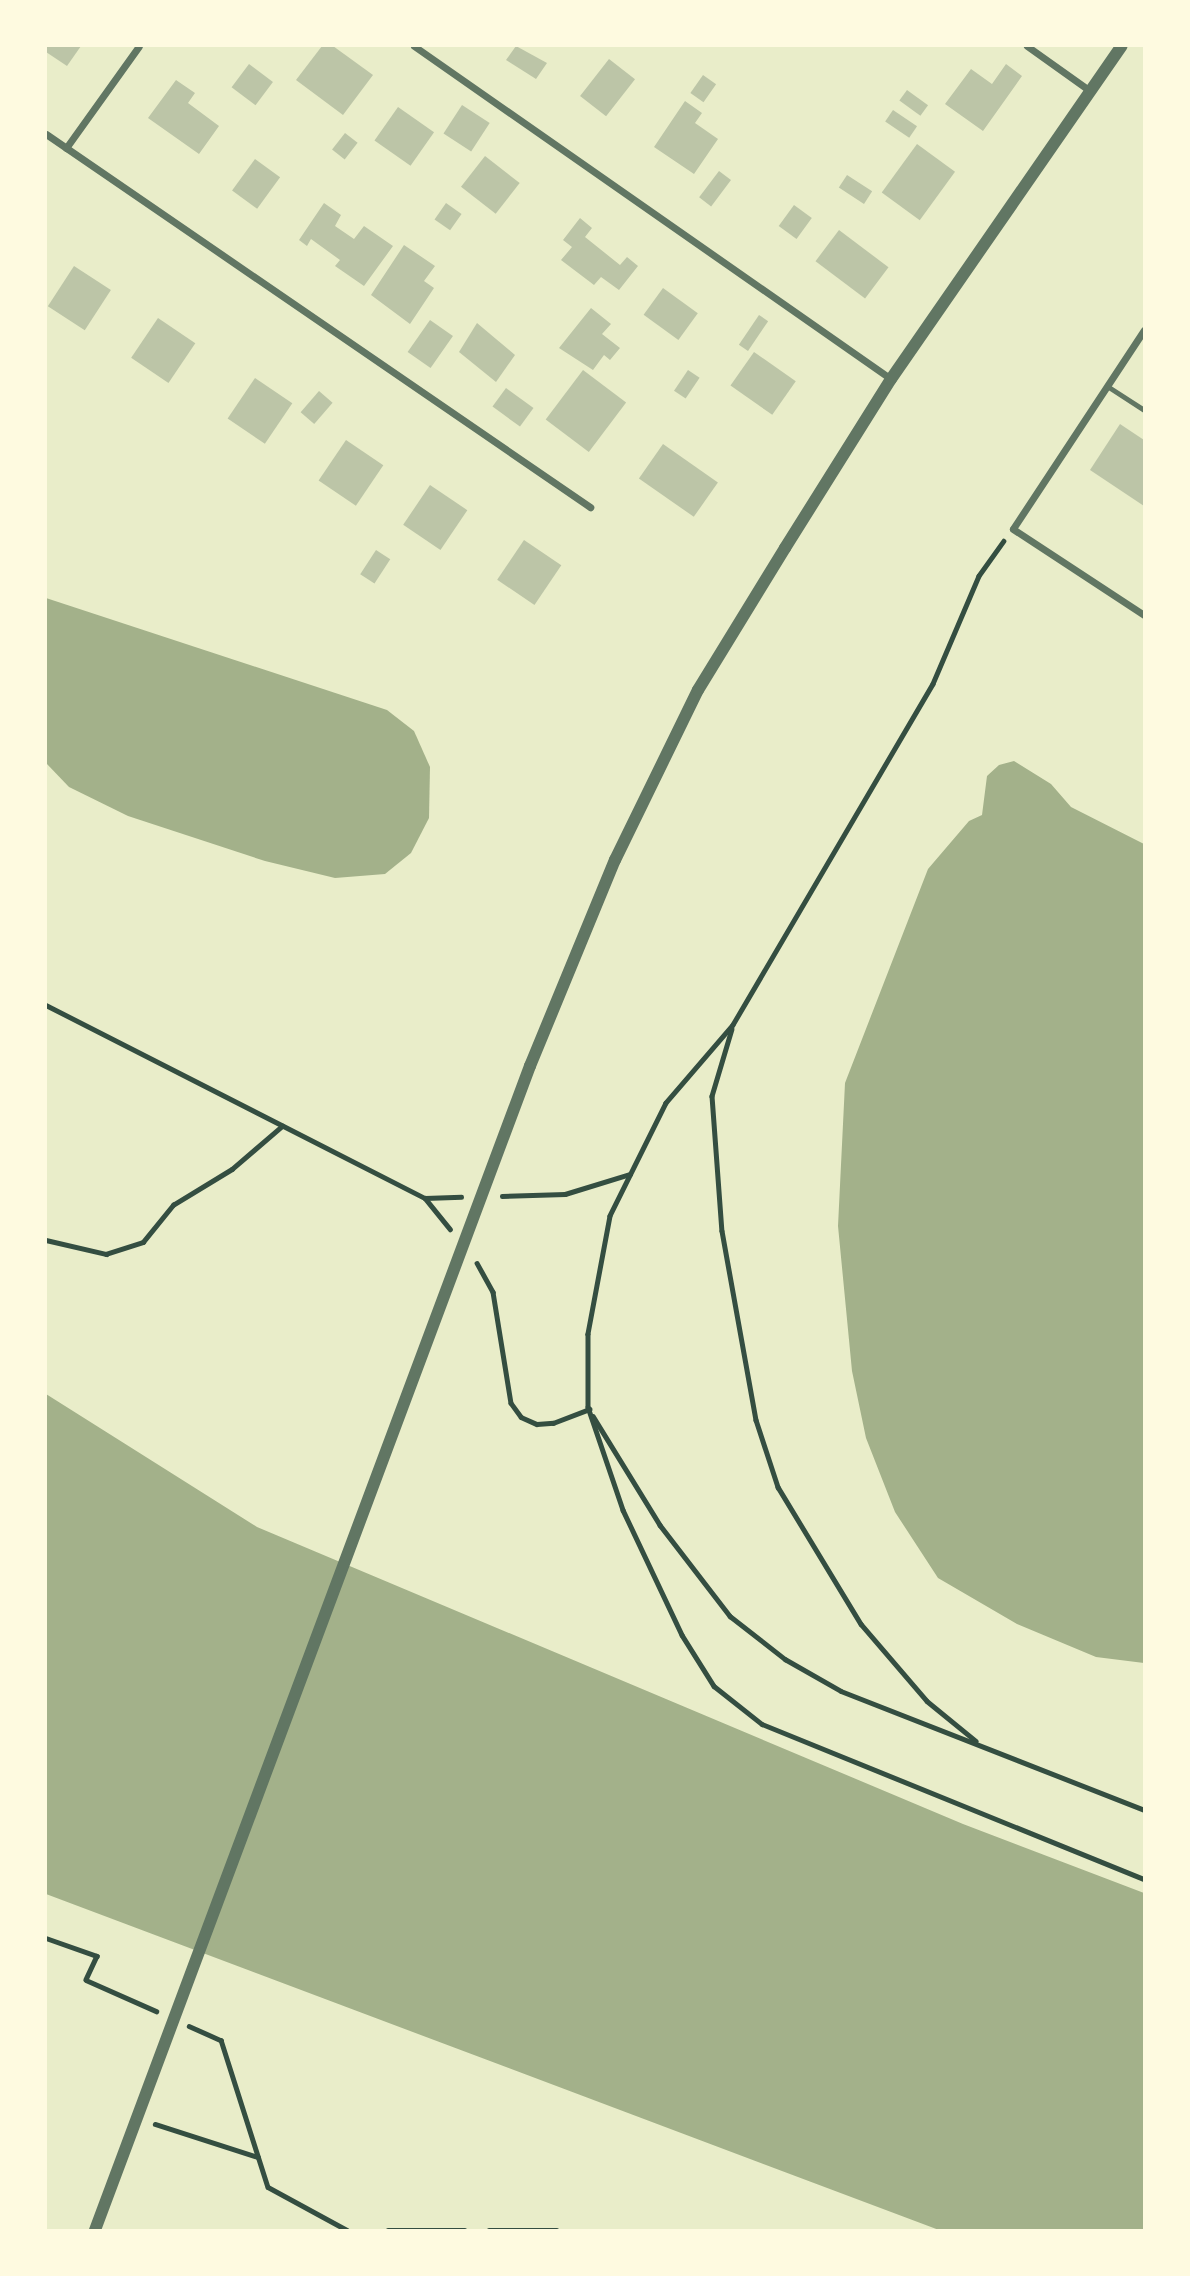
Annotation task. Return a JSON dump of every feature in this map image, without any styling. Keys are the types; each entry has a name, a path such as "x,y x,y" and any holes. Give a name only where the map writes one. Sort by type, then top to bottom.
{"street":[{"path":"66,148 139,46"},
{"path":"414,46 891,379"},
{"path":"1027,46 1089,90"},
{"path":"95,2231 530,1066 615,860 698,690 891,379 1122,46"},
{"path":"46,134 590,507"},
{"path":"1144,330 1013,529 1144,615"}],"lane":[{"path":"1107,386 1144,410"}],"path":[{"path":"1013,529 979,576 933,684 733,1026 666,1103 610,1216 594,1282 586,1366 588,1408 623,1510 682,1635 714,1686 762,1724 1144,1879"},
{"path":"46,1004 425,1198 458,1240"},
{"path":"733,1026 712,1096 722,1231 756,1420 778,1487 861,1624 927,1701 980,1744"},
{"path":"46,1240 106,1254 143,1242 173,1205 232,1169 282,1126"},
{"path":"488,1196 565,1194 631,1174"},
{"path":"425,1198 476,1197"},
{"path":"475,1260 493,1292 511,1403 521,1417 537,1424 553,1423 588,1408"},
{"path":"588,1408 660,1525 730,1616 785,1659 841,1691 1144,1810"},
{"path":"46,1938 97,1956 86,1980 160,2013"},
{"path":"184,2024 221,2040 268,2187 347,2231"},
{"path":"137,2119 258,2157"},
{"path":"388,2231 465,2231"},
{"path":"489,2231 558,2231"}],"shaded area":[{"path":"46,598 387,710 414,731 430,767 429,818 411,853 385,874 335,878 265,861 128,816 69,787 46,763"},
{"path":"1014,761 1051,784 1071,807 1144,844 1144,1663 1096,1657 1017,1624 938,1578 895,1512 866,1438 852,1371 838,1226 845,1083 928,869 969,821 982,815 987,776 999,765"},
{"path":"46,1394 257,1527 963,1824 1144,1893 1144,2230 939,2230 46,1894"}],"building":[{"path":"46,46 81,46 67,66 46,52"},
{"path":"322,46 333,46 373,75 343,115 296,80"},
{"path":"516,46 547,63 536,79 506,60"},
{"path":"609,59 635,79 606,116 580,96"},
{"path":"249,64 273,82 256,105 232,87"},
{"path":"1006,64 1022,76 983,131 945,104 971,69 992,84"},
{"path":"703,75 716,84 703,102 690,93"},
{"path":"176,80 195,93 188,103 219,126 199,154 148,118"},
{"path":"907,90 928,105 920,116 899,101"},
{"path":"685,101 702,113 695,123 718,139 694,174 654,147"},
{"path":"462,105 490,123 471,151 443,134"},
{"path":"398,107 434,132 411,166 374,141"},
{"path":"893,110 917,126 909,138 885,122"},
{"path":"345,133 358,143 345,159 332,150"},
{"path":"917,144 955,172 920,220 882,193"},
{"path":"485,156 520,183 496,214 461,187"},
{"path":"255,159 280,177 257,209 232,191"},
{"path":"719,171 731,180 711,206 699,197"},
{"path":"847,175 872,191 864,204 839,188"},
{"path":"324,203 341,215 335,226 354,239 364,226 393,246 364,286 335,266 340,260 311,239 307,246 299,240"},
{"path":"446,203 462,214 450,230 435,219"},
{"path":"794,205 812,218 797,239 779,226"},
{"path":"580,218 592,228 585,237 620,265 627,257 638,266 619,290 601,277 594,285 561,260 572,247 563,240"},
{"path":"839,230 889,267 865,298 816,261"},
{"path":"404,245 435,266 424,281 434,288 410,324 371,295"},
{"path":"74,266 111,290 85,330 48,306"},
{"path":"663,288 698,313 678,340 644,315"},
{"path":"591,308 611,324 602,334 620,348 610,360 604,355 593,370 559,348"},
{"path":"759,315 768,321 748,351 739,345"},
{"path":"158,318 195,343 168,383 131,358"},
{"path":"430,320 453,336 431,368 408,352"},
{"path":"477,323 515,355 496,382 459,352"},
{"path":"754,352 796,381 772,415 730,386"},
{"path":"583,370 626,402 589,452 546,420"},
{"path":"688,370 700,378 686,399 674,391"},
{"path":"255,378 292,403 265,444 228,419"},
{"path":"506,388 534,408 520,427 492,407"},
{"path":"319,391 333,403 314,424 301,412"},
{"path":"1120,424 1144,440 1144,506 1090,470"},
{"path":"346,440 383,465 356,506 319,481"},
{"path":"663,444 718,482 694,517 639,478"},
{"path":"430,485 467,510 440,550 403,525"},
{"path":"524,540 561,565 534,605 497,580"},
{"path":"376,550 390,559 374,584 360,574"}]}
